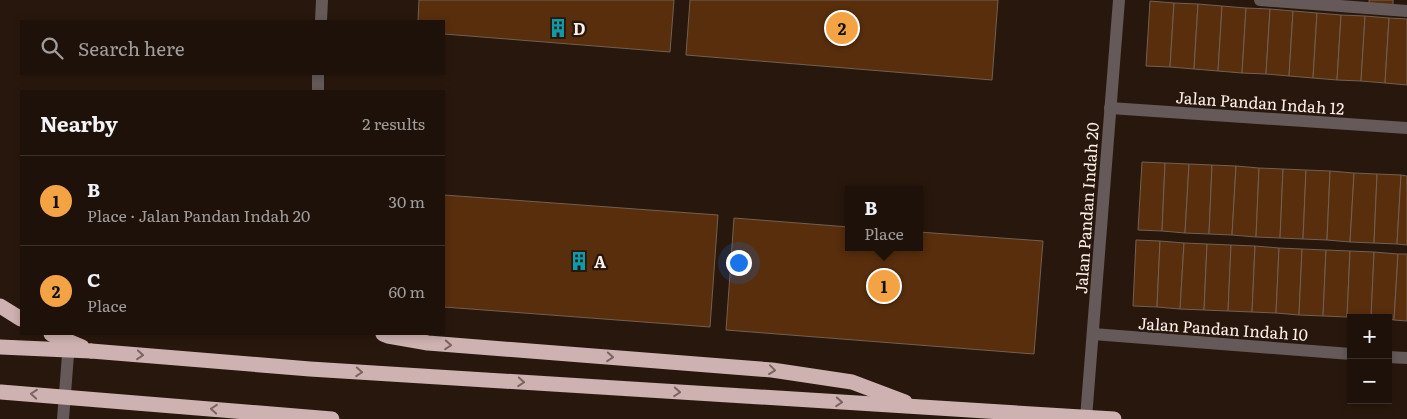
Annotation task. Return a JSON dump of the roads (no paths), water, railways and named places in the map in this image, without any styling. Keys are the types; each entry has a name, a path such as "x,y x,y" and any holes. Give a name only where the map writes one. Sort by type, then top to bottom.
{"highway":[{"path":"0,306 20,318"},
{"path":"53,335 91,351"},
{"path":"386,335 428,343 772,370 852,382 920,408"},
{"path":"0,347 91,351 310,369 1114,419"},
{"path":"0,392 332,419"}],"street":[{"path":"321,20 322,0"},
{"name":"Jalan Pandan Indah 20","path":"1086,418 1119,0"},
{"path":"1260,0 1407,11"},
{"path":"318,75 318,90"},
{"name":"Jalan Pandan Indah 12","path":"1110,108 1407,128"},
{"name":"Jalan Pandan Indah 10","path":"1092,334 1347,354"},
{"path":"63,419 69,335"},
{"path":"1392,357 1407,358"}],"place":[{"name":"D","path":"558,28"},
{"name":"C","path":"842,28"},
{"name":"A","path":"579,261"},
{"name":"B","path":"884,286"}]}
